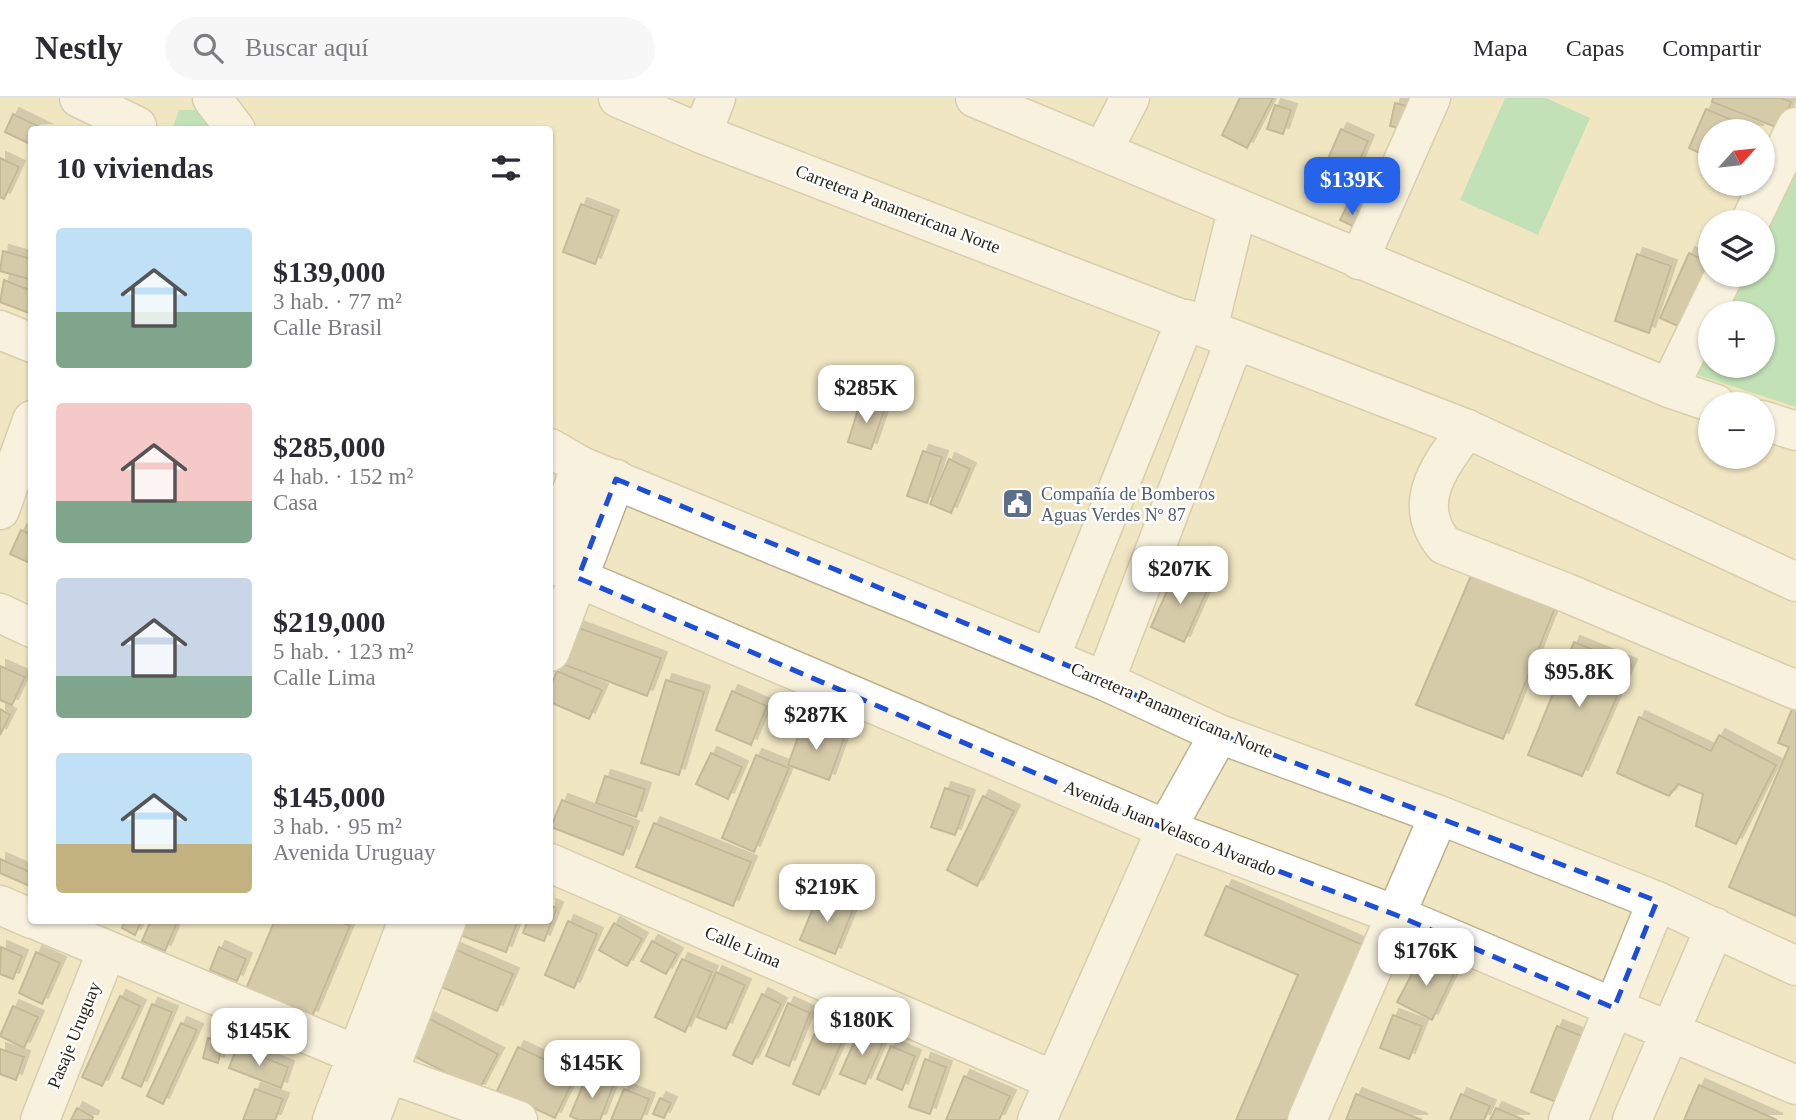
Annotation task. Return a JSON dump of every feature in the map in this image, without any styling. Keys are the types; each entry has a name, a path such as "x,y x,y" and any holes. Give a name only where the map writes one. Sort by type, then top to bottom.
{"street":[{"path":"79,98 139,118"},
{"path":"212,98 233,126"},
{"name":"Carretera Panamericana Norte","path":"618,98 702,134 1466,429 1796,582"},
{"path":"702,134 716,98"},
{"path":"975,98 1103,149 1237,210 1698,398"},
{"path":"1103,149 1130,98"},
{"path":"1359,260 1431,98"},
{"path":"1756,210 1796,127"},
{"path":"1105,681 1209,330 1237,210"},
{"path":"1669,388 1718,287"},
{"path":"0,330 28,341"},
{"path":"1051,658 1209,330"},
{"path":"1775,424 1796,431"},
{"path":"1466,429 1438,469 1429,493 1434,532 1444,545 1567,593 1796,690"},
{"path":"0,510 28,431"},
{"path":"553,541 582,464"},
{"path":"553,634 582,464"},
{"name":"Carretera Panamericana Norte","path":"582,464 1051,658 1219,734 1439,815 1657,901 1796,966"},
{"name":"Avenida Juan Velasco Alvarado","path":"564,569 1166,829 1396,915 1796,1085"},
{"path":"0,613 28,626"},
{"path":"1037,1120 1166,829 1219,734"},
{"path":"1307,1120 1439,815"},
{"name":"Calle Lima","path":"553,864 1053,1080"},
{"path":"1568,1120 1657,901"},
{"path":"0,905 28,917"},
{"path":"44,924 373,1064 518,1120"},
{"path":"370,1120 373,1064 407,924"},
{"path":"332,1120 373,1064 445,924"},
{"path":"1632,1120 1715,927"},
{"name":"Pasaje Uruguay","path":"40,1120 107,950"}],"highlighted area":[{"path":"616,479 1105,681 1219,734 1657,901 1614,1008 1396,915 1166,829 578,578"}],"green space":[{"path":"1505,98 1546,98 1590,118 1538,235 1460,200"},
{"path":"179,110 204,110 224,126 173,126"},
{"path":"1796,144 1796,407 1775,400 1775,392 1750,392 1707,378 1775,378 1775,301 1729,301 1735,287 1775,287 1775,210 1768,210"}],"building":[{"path":"1240,98 1273,98 1247,148 1222,135"},
{"path":"1713,98 1781,98 1791,102 1781,129 1775,127 1775,119 1755,119 1712,102"},
{"path":"1395,103 1416,108 1411,131 1390,126"},
{"path":"1275,105 1291,110 1283,134 1267,129"},
{"path":"1706,109 1730,119 1702,119"},
{"path":"13,114 38,126 28,126 28,143 5,132"},
{"path":"1698,127 1698,152 1689,148"},
{"path":"1341,129 1368,141 1347,191 1319,179"},
{"path":"0,158 19,167 4,199 0,197"},
{"path":"581,204 613,216 595,264 563,252"},
{"path":"1347,206 1363,214 1357,228 1340,220"},
{"path":"3,251 28,258 28,279 0,271"},
{"path":"1689,253 1698,257 1698,287 1706,287 1701,301 1698,301 1698,311 1691,332 1660,318"},
{"path":"1637,254 1671,266 1649,333 1615,321"},
{"path":"4,280 28,289 28,312 0,302"},
{"path":"861,400 885,408 871,449 848,442"},
{"path":"923,451 942,457 927,503 907,496"},
{"path":"949,459 970,469 951,513 930,504"},
{"path":"21,530 28,533 28,562 10,554"},
{"path":"1476,564 1558,600 1503,739 1416,705"},
{"path":"1176,571 1209,586 1184,642 1151,627"},
{"path":"571,625 661,658 647,696 557,662"},
{"path":"1574,642 1631,665 1582,776 1528,755"},
{"path":"0,666 25,677 12,705 0,700"},
{"path":"557,671 602,690 589,719 553,703 553,681"},
{"path":"666,680 704,692 679,775 641,763"},
{"path":"732,691 767,706 751,745 716,730"},
{"path":"1796,700 1796,916 1729,887 1789,747 1778,743"},
{"path":"0,709 10,715 0,735"},
{"path":"1639,717 1711,751 1719,735 1776,765 1736,844 1696,826 1703,794 1678,784 1669,796 1617,773"},
{"path":"803,723 844,738 829,780 788,765"},
{"path":"711,753 742,767 728,799 696,784"},
{"path":"756,755 789,768 754,852 722,838"},
{"path":"605,776 645,789 636,817 596,803"},
{"path":"945,788 969,796 955,835 931,827"},
{"path":"983,796 1014,811 977,886 947,870"},
{"path":"562,800 633,827 623,855 553,828"},
{"path":"654,823 751,862 733,906 636,867"},
{"path":"0,859 28,871 28,885 0,873"},
{"path":"1226,886 1370,948 1296,1120 1236,1120 1298,975 1205,935"},
{"path":"819,893 854,907 835,954 800,940"},
{"path":"568,921 597,934 574,988 545,975"},
{"path":"614,923 642,939 627,966 599,950"},
{"path":"124,924 140,924 135,935 122,928"},
{"path":"149,924 176,924 165,951 142,941"},
{"path":"273,924 350,926 312,1017 246,989"},
{"path":"461,924 516,924 506,952 457,934"},
{"path":"526,924 551,924 544,941 523,933"},
{"path":"652,941 677,954 666,974 641,961"},
{"path":"1,947 22,956 13,979 0,974"},
{"path":"219,947 246,959 237,981 210,970"},
{"path":"452,948 513,974 497,1011 437,985"},
{"path":"36,952 60,963 42,1004 19,993"},
{"path":"1421,957 1454,974 1432,1020 1397,1002"},
{"path":"682,959 712,972 685,1032 655,1017"},
{"path":"716,972 745,985 726,1029 697,1017"},
{"path":"762,994 781,1004 752,1064 733,1055"},
{"path":"120,996 140,1006 102,1086 82,1077"},
{"path":"788,1003 810,1013 789,1066 766,1056"},
{"path":"152,1004 172,1012 141,1087 122,1078"},
{"path":"13,1006 38,1017 24,1048 0,1036"},
{"path":"824,1012 850,1023 819,1095 793,1084"},
{"path":"1393,1015 1422,1026 1409,1059 1380,1048"},
{"path":"428,1018 498,1054 479,1090 410,1054"},
{"path":"181,1023 197,1030 163,1104 147,1096"},
{"path":"1557,1026 1592,1040 1566,1106 1531,1092"},
{"path":"860,1029 884,1040 865,1084 840,1074"},
{"path":"208,1038 223,1042 218,1063 203,1058"},
{"path":"891,1046 915,1056 902,1090 877,1079"},
{"path":"237,1047 288,1067 281,1088 229,1068"},
{"path":"518,1047 576,1074 555,1118 497,1091"},
{"path":"0,1049 24,1057 16,1080 0,1074"},
{"path":"925,1059 946,1067 930,1114 909,1107"},
{"path":"587,1075 613,1086 600,1120 579,1120 570,1116"},
{"path":"964,1076 1010,1096 999,1120 946,1120"},
{"path":"1699,1085 1777,1120 1684,1120"},
{"path":"255,1089 283,1099 275,1120 243,1120"},
{"path":"624,1089 649,1099 641,1120 611,1120"},
{"path":"1356,1094 1422,1120 1346,1120"},
{"path":"1461,1094 1490,1106 1484,1120 1450,1120"},
{"path":"660,1098 671,1103 664,1118 653,1114"},
{"path":"77,1108 93,1117 92,1120 71,1120"},
{"path":"1496,1108 1524,1120 1490,1120"}],"place":[{"name":"Compañía de Bomberos Aguas Verdes Nº 87","path":"1018,504"}]}
